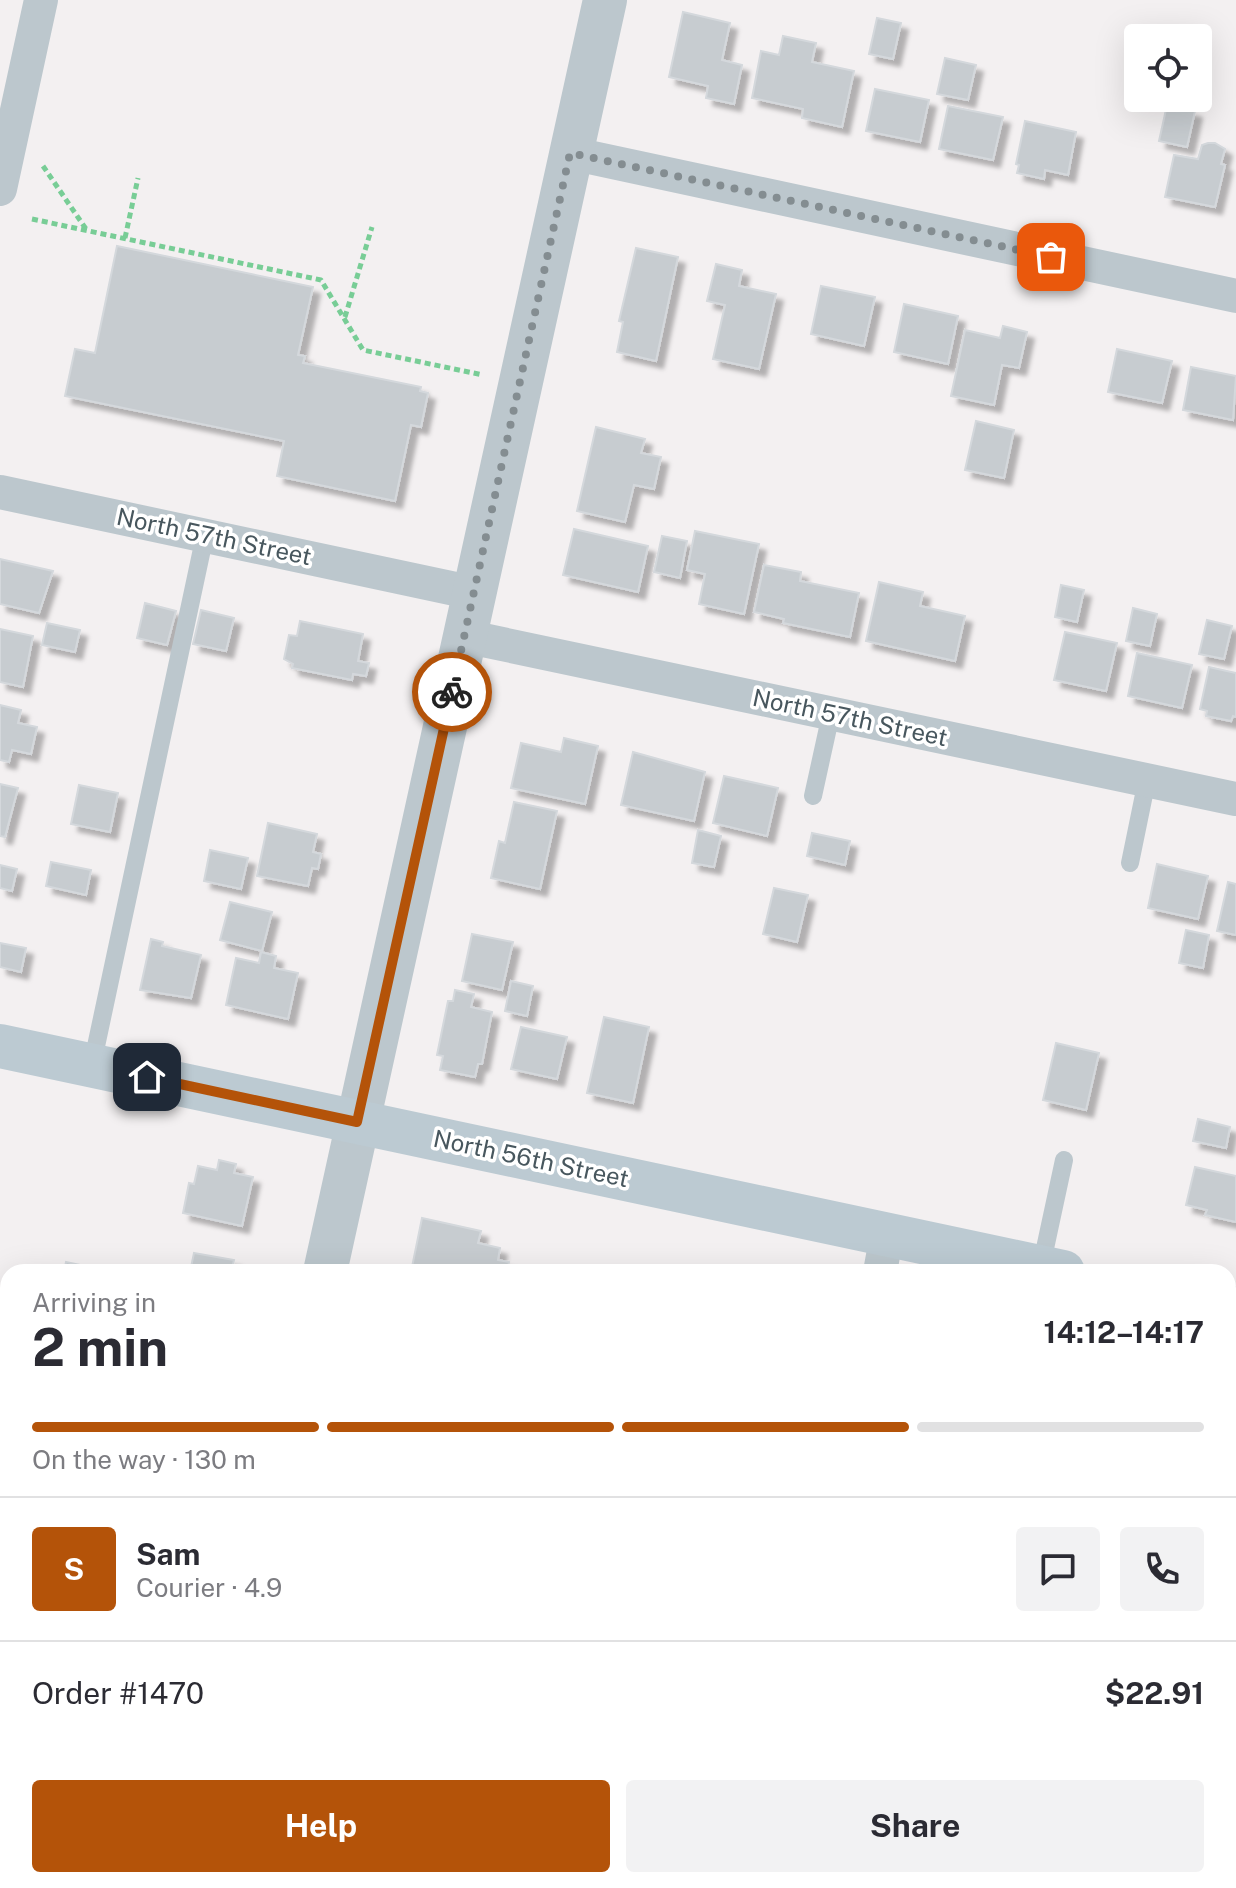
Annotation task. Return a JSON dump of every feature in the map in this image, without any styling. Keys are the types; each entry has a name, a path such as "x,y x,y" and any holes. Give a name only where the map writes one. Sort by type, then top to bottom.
{"main road":[{"name":"North 56th Street","path":"0,1046 357,1122 883,1253 992,1264"}],"street":[{"path":"0,189 41,0"},
{"path":"327,1264 605,0"},
{"path":"570,153 1236,296"},
{"name":"North 57th Street","path":"0,492 474,593"},
{"name":"North 57th Street","path":"464,636 1236,799"}],"lane":[{"path":"92,1065 205,535"},
{"path":"813,796 831,714"},
{"path":"1130,863 1147,780"},
{"path":"1053,1264 1064,1160"}],"path":[{"path":"43,166 86,230"},
{"path":"125,238 138,178"},
{"path":"32,219 321,280 363,350 489,376"},
{"path":"344,318 372,227"}],"building":[{"path":"683,12 730,23 722,60 742,65 734,104 706,98 708,86 669,77"},
{"path":"877,18 901,23 893,59 869,54"},
{"path":"783,36 816,43 812,62 854,71 842,127 802,118 803,109 752,98 761,51 779,55"},
{"path":"945,58 976,65 968,100 937,94"},
{"path":"875,89 929,100 920,142 866,131"},
{"path":"948,106 1003,117 993,160 939,149"},
{"path":"1165,112 1195,112 1187,147 1159,141"},
{"path":"1025,121 1076,132 1068,175 1045,170 1044,179 1017,173"},
{"path":"1208,143 1225,149 1221,164 1225,165 1215,207 1165,197 1174,155 1198,159 1202,145"},
{"path":"117,246 313,287 298,355 305,356 303,363 421,387 420,391 428,393 421,427 411,425 395,501 277,476 284,441 65,396 75,349 95,353"},
{"path":"636,248 678,257 656,361 617,352 623,322 619,321"},
{"path":"716,264 742,270 739,286 776,294 759,369 713,359 725,305 707,301"},
{"path":"821,286 875,297 864,346 811,334"},
{"path":"904,304 958,316 948,364 894,352"},
{"path":"1003,326 1027,332 1019,368 1002,365 994,405 951,396 965,330 1000,338"},
{"path":"1117,349 1172,361 1162,403 1108,392"},
{"path":"1191,367 1236,376 1233,420 1183,410"},
{"path":"976,421 1014,430 1004,478 965,470"},
{"path":"596,427 645,439 641,453 661,457 654,489 634,485 625,522 577,511"},
{"path":"574,529 648,546 638,592 563,575"},
{"path":"695,531 759,544 744,614 699,604 705,574 687,570"},
{"path":"662,536 687,541 680,578 654,572"},
{"path":"0,559 53,571 39,613 0,604"},
{"path":"764,565 801,572 800,581 859,593 850,637 783,623 784,619 754,612"},
{"path":"879,582 923,592 920,606 965,616 955,661 866,641"},
{"path":"1061,585 1084,590 1077,622 1055,617"},
{"path":"145,603 176,611 167,645 137,638"},
{"path":"1133,608 1157,614 1150,646 1126,641"},
{"path":"201,610 234,618 226,651 193,644"},
{"path":"1207,620 1232,626 1224,659 1199,654"},
{"path":"300,621 363,634 358,661 369,663 366,676 353,674 352,680 292,668 293,664 284,659 289,635 297,636"},
{"path":"47,623 80,630 75,652 42,645"},
{"path":"0,629 33,636 23,687 0,682"},
{"path":"1065,632 1117,643 1106,691 1054,680"},
{"path":"1137,653 1192,665 1182,708 1128,696"},
{"path":"1209,667 1236,673 1236,717 1233,716 1231,721 1206,716 1207,711 1200,709"},
{"path":"0,705 21,710 18,723 37,727 31,754 12,750 9,762 0,760"},
{"path":"564,738 598,746 585,804 511,788 521,743 561,752"},
{"path":"633,752 705,772 694,821 621,805"},
{"path":"724,776 778,788 767,836 713,823"},
{"path":"0,784 18,788 5,837 0,836"},
{"path":"79,785 118,793 110,832 71,824"},
{"path":"514,802 557,811 540,889 491,878 499,841 505,843"},
{"path":"268,823 317,834 313,852 321,854 318,869 312,868 308,886 257,876"},
{"path":"698,830 721,836 714,867 692,863"},
{"path":"812,833 850,841 845,865 807,856"},
{"path":"210,850 248,858 241,889 204,881"},
{"path":"51,862 91,870 86,895 46,886"},
{"path":"1157,864 1208,876 1198,919 1148,908"},
{"path":"0,865 17,869 12,891 0,888"},
{"path":"1228,882 1236,884 1236,935 1217,931"},
{"path":"774,888 808,895 797,942 763,934"},
{"path":"230,902 272,912 262,951 220,940"},
{"path":"1186,930 1209,935 1203,968 1179,963"},
{"path":"472,934 513,942 502,990 462,981"},
{"path":"151,939 163,942 162,946 201,955 191,998 140,990"},
{"path":"0,943 26,948 21,972 0,967"},
{"path":"261,952 276,956 274,968 298,973 288,1019 226,1005 236,958 259,963"},
{"path":"511,981 533,986 527,1016 505,1011"},
{"path":"455,990 474,994 471,1007 492,1012 482,1064 478,1064 475,1077 440,1070 443,1056 437,1055 448,1001 453,1001"},
{"path":"604,1017 649,1027 633,1103 587,1093"},
{"path":"521,1027 567,1037 557,1079 511,1069"},
{"path":"1056,1043 1099,1053 1086,1110 1043,1100"},
{"path":"1198,1119 1230,1127 1226,1148 1193,1141"},
{"path":"219,1160 236,1164 234,1173 253,1177 242,1226 183,1213 189,1183 194,1184 198,1166 217,1170"},
{"path":"1195,1167 1236,1176 1236,1222 1205,1215 1207,1210 1186,1205"},
{"path":"422,1218 481,1231 478,1243 500,1248 498,1260 509,1262 509,1264 413,1264"},
{"path":"194,1253 234,1260 233,1264 192,1264"}],"way so far":[{"path":"452,692 570,153 1051,257"}],"route":[{"path":"147,1077 357,1122 452,692"}]}
